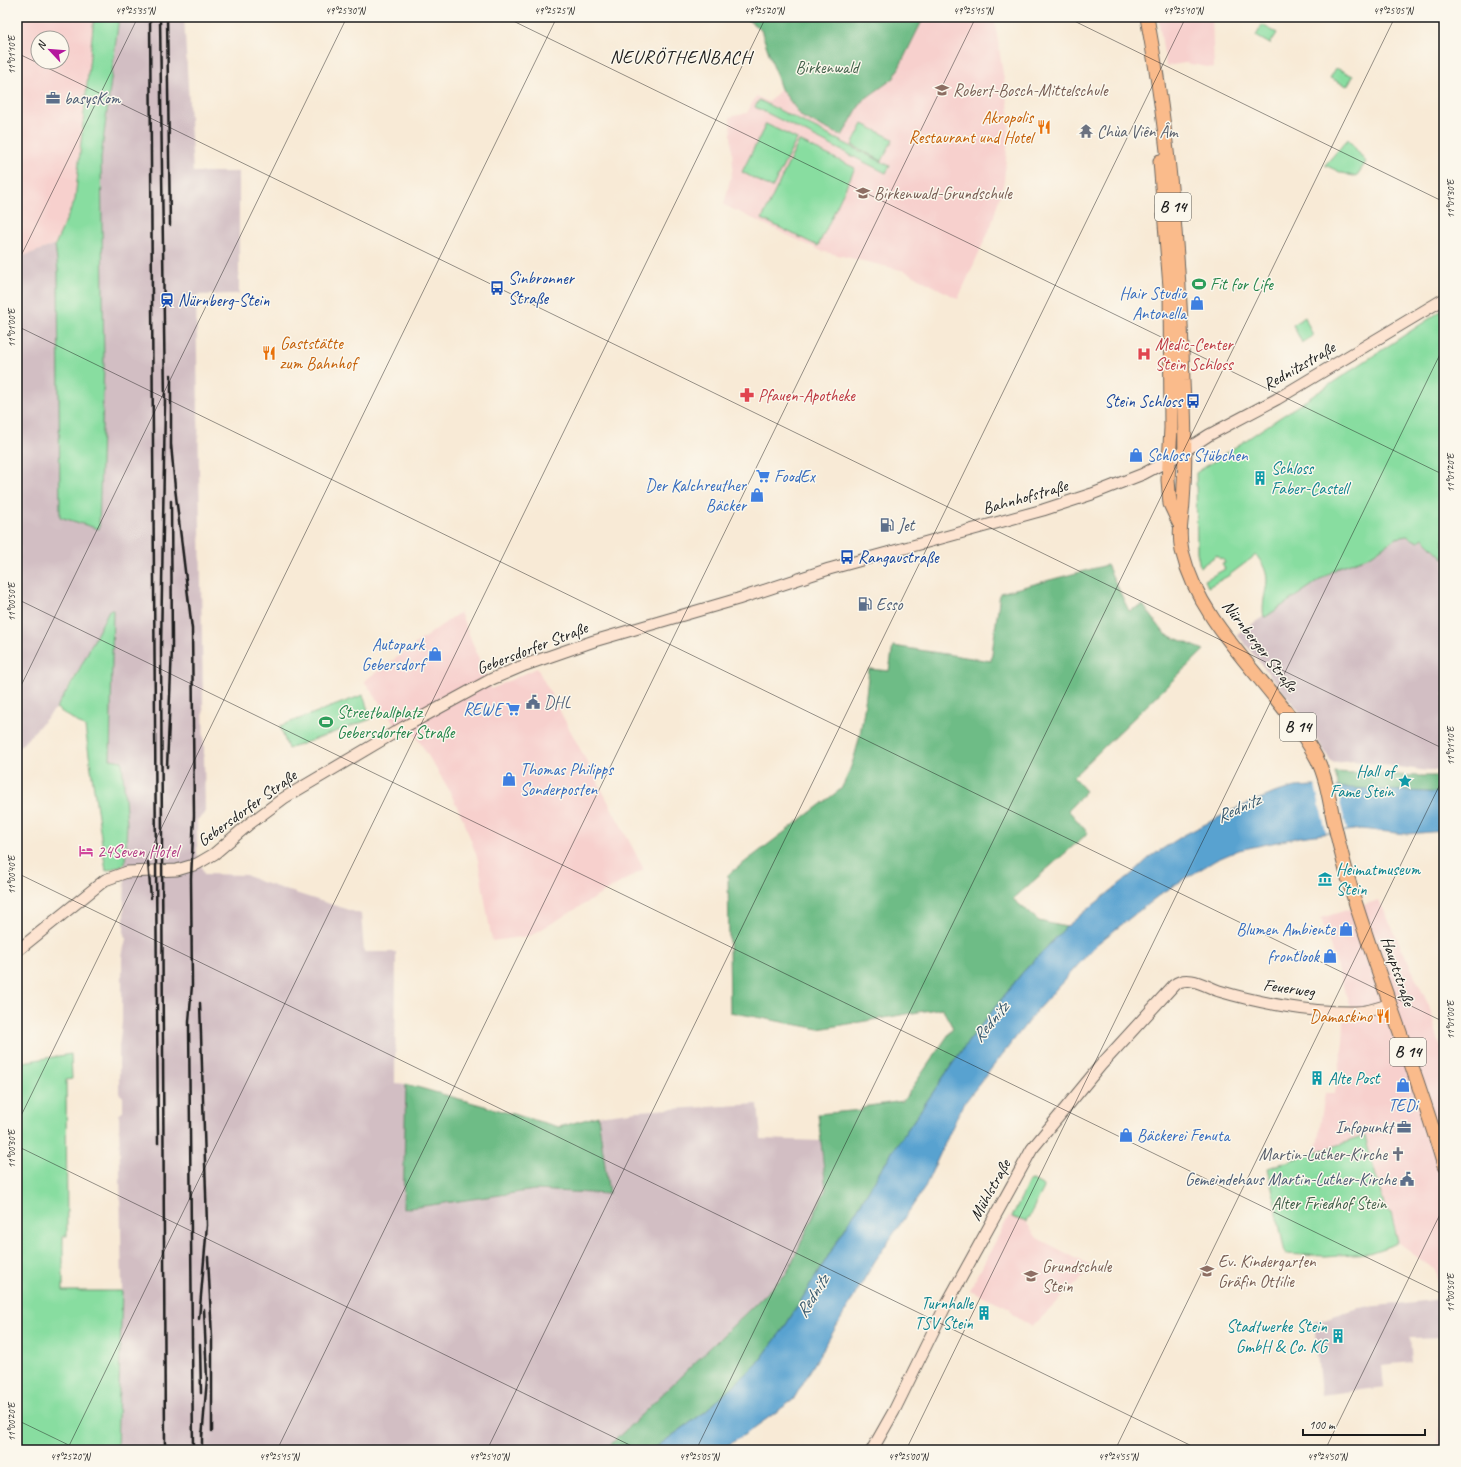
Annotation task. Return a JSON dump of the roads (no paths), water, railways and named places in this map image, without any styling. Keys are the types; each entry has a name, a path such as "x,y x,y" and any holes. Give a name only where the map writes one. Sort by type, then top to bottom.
{"main road":[{"name":"B 14","path":"1138,17 1160,159 1170,287 1171,421 1169,459"},
{"name":"B 14","path":"1147,17 1163,122 1176,230 1182,331 1184,452"},
{"name":"Rednitzstraße","path":"1169,459 1184,452 1209,435 1277,399 1444,299"},
{"name":"Nürnberger Straße","path":"1184,452 1183,504 1179,523 1181,544 1186,565 1200,596 1232,643 1291,716 1317,760 1326,786"},
{"name":"Nürnberger Straße","path":"1169,459 1168,480 1170,504 1179,523"},
{"name":"Bahnhofstraße","path":"886,554 1081,498 1143,474 1169,459"},
{"name":"Gebersdorfer Straße","path":"17,951 105,880 127,872 177,870 197,864 214,854 249,824 284,798 410,724 492,679 540,659 594,641 738,600 829,569 886,554"},
{"name":"Hauptstraße","path":"1326,786 1336,833 1354,898 1431,1118 1444,1166"},
{"name":"Feuerweg","path":"1185,980 1233,995 1307,1008 1356,1012 1390,1004"},
{"name":"Mühlstraße","path":"872,1450 894,1411 945,1307 1036,1143 1105,1060 1174,985 1185,980"}],"water":[{"name":"Rednitz","path":"1314,786 1444,793 1444,831 1406,834 1361,829 1300,837 1239,850 1216,860 1163,892 1097,944 1038,1009 962,1106 924,1189 875,1261 793,1400 747,1433 720,1450 652,1450 705,1412 757,1364 784,1328 892,1152 964,1047 1022,973 1066,927 1133,873 1150,857 1184,835 1231,811 1277,792 1296,787"}],"railway":[{"path":"150,17 158,1143"},
{"path":"160,17 165,401 161,648 165,1450"},
{"path":"167,17 170,225"},
{"path":"171,375 171,449"},
{"path":"171,444 192,629 194,815 191,878 192,985 189,1022 193,1450"},
{"path":"167,767 172,648 171,501"},
{"path":"148,862 151,898"},
{"path":"199,1319 207,1225 200,1003"},
{"path":"208,1257 212,1338 212,1431"},
{"path":"202,1438 207,1379 204,1309"},
{"path":"200,1345 201,1393"},
{"path":"202,1432 202,1450"}],"place":[{"name":"Robert-Bosch-Mittelschule","path":"942,90"},
{"name":"basysKom","path":"53,98"},
{"name":"Akropolis Restaurant und Hotel","path":"1044,127"},
{"name":"Chùa Viên Âm","path":"1086,131"},
{"name":"Birkenwald-Grundschule","path":"863,193"},
{"name":"Fit for Life","path":"1199,284"},
{"name":"Sinbronner Straße","path":"497,288"},
{"name":"Nürnberg-Stein","path":"167,300"},
{"name":"Hair Studio Antonella","path":"1197,303"},
{"name":"Gaststätte zum Bahnhof","path":"269,353"},
{"name":"Medic-Center Stein Schloss","path":"1144,354"},
{"name":"Pfauen-Apotheke","path":"747,395"},
{"name":"Stein Schloss","path":"1193,401"},
{"name":"Schloss Stübchen","path":"1136,455"},
{"name":"FoodEx","path":"763,476"},
{"name":"Schloss Faber-Castell","path":"1260,478"},
{"name":"Der Kalchreuther Bäcker","path":"757,495"},
{"name":"Jet","path":"887,525"},
{"name":"Rangaustraße","path":"847,557"},
{"name":"Esso","path":"865,604"},
{"name":"Autopark Gebersdorf","path":"435,654"},
{"name":"DHL","path":"533,702"},
{"name":"REWE","path":"513,709"},
{"name":"Streetballplatz Gebersdorfer Straße","path":"326,722"},
{"name":"Thomas Philipps Sonderposten","path":"509,779"},
{"name":"Hall of Fame Stein","path":"1405,781"},
{"name":"24Seven Hotel","path":"86,851"},
{"name":"Heimatmuseum Stein","path":"1325,879"},
{"name":"Blumen Ambiente","path":"1346,929"},
{"name":"frontlook","path":"1330,956"},
{"name":"Damaskino","path":"1383,1016"},
{"name":"Alte Post","path":"1317,1078"},
{"name":"TEDi","path":"1403,1085"},
{"name":"Infopunkt","path":"1404,1127"},
{"name":"Bäckerei Fenuta","path":"1126,1135"},
{"name":"Martin-Luther-Kirche","path":"1398,1154"},
{"name":"Gemeindehaus Martin-Luther-Kirche","path":"1407,1179"},
{"name":"Ev. Kindergarten Gräfin Ottilie","path":"1207,1271"},
{"name":"Grundschule Stein","path":"1031,1276"},
{"name":"Turnhalle TSV Stein","path":"984,1313"},
{"name":"Stadtwerke Stein GmbH & Co. KG","path":"1338,1336"}],"district":[{"name":"NEURÖTHENBACH","path":"681,57"}],"park label":[{"name":"Birkenwald","path":"827,67"},
{"name":"Alter Friedhof Stein","path":"1329,1203"}]}
